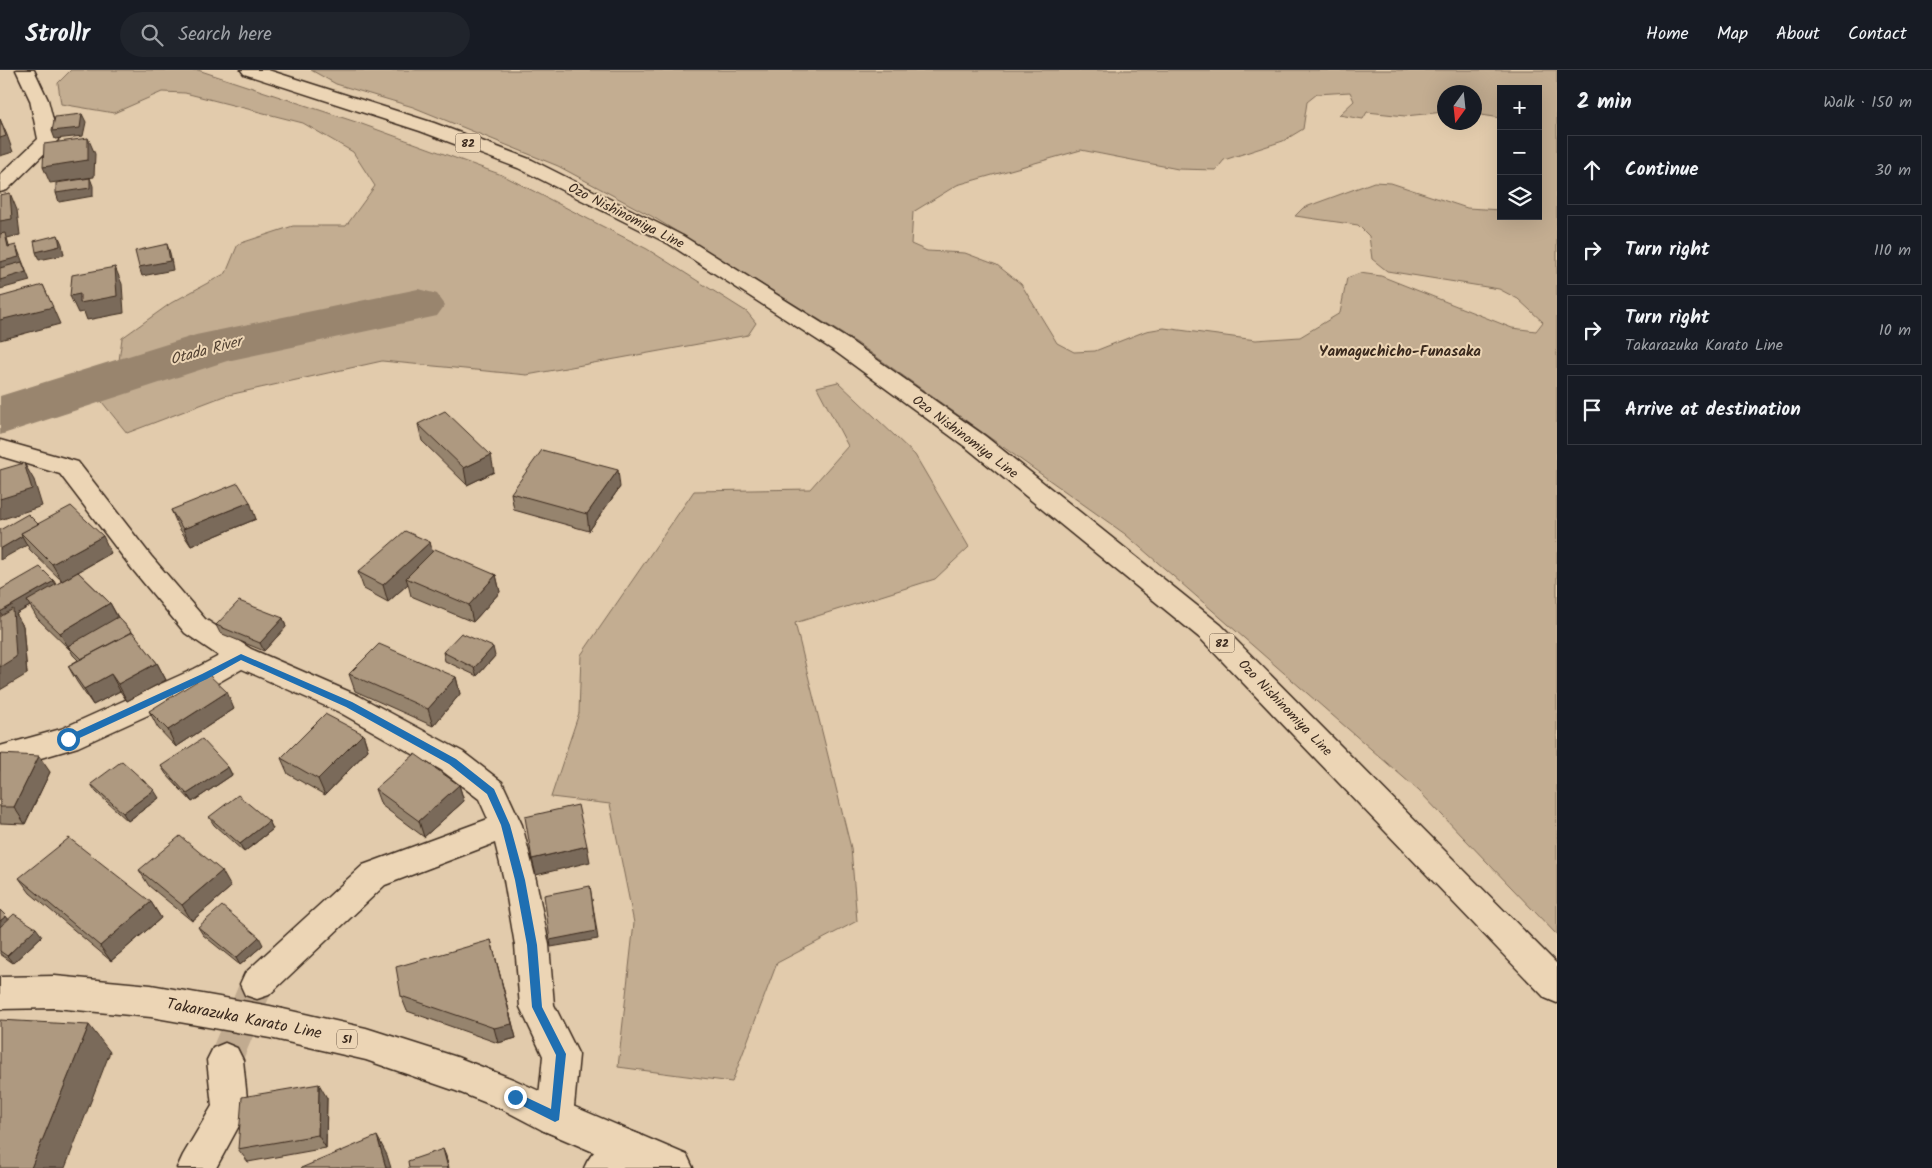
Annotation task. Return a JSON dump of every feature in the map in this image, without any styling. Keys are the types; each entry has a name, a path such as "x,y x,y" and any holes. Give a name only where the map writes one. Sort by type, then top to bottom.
{"main road":[{"path":"0,186 48,140 39,100 25,70"},
{"name":"Ozo Nishinomiya Line","path":"250,70 427,127 525,164 676,240 844,347 976,442 1211,632 1557,987"},
{"path":"0,448 69,468 142,563 195,626 241,657 349,704 452,761 491,791 506,825 520,880 532,945 537,1007 561,1054 555,1116"},
{"path":"0,758 68,739 204,677 241,657"},
{"path":"257,984 374,875 506,825"},
{"name":"Takarazuka Karato Line","path":"0,993 55,992 151,1001 270,1022 366,1044 448,1071 515,1097 555,1116 616,1158 674,1168"},
{"path":"196,1168 230,1109 226,1060"}],"shaded area":[{"path":"71,70 198,70 359,123 502,175 647,249 747,312 756,323 748,335 527,375 382,361 224,396 127,433 98,397 119,361 122,338 171,303 226,273 238,244 293,226 346,226 375,186 353,152 303,123 185,93 162,92 114,113 61,104 58,83"},
{"path":"311,70 1557,70 1557,935 1419,791 1125,534 857,343 653,217 558,166 413,107 336,84","holes":["1437,85 1482,85 1482,115 1497,117 1497,85 1542,85 1542,220 1497,220 1497,210 1467,208 1391,183 1374,182 1303,208 1295,216 1358,225 1369,236 1372,259 1387,271 1499,289 1518,299 1543,322 1536,331 1512,328 1381,276 1360,273 1347,278 1340,313 1300,337 1256,340 1164,328 1146,331 1095,351 1074,352 1057,343 1021,284 997,265 965,253 927,251 911,244 913,212 957,185 1081,150 1178,169 1216,170 1224,160 1283,141 1303,129 1307,102 1317,94 1350,92 1354,101 1339,115 1363,119 1367,112 1405,116 1437,113"]},
{"path":"838,382 915,455 969,547 935,579 795,623 851,848 857,921 777,963 732,1082 618,1067 634,923 610,804 551,797 579,713 581,655 694,491 810,489 848,446 817,387"}],"building":[{"path":"82,114 80,128 52,131 55,117"},
{"path":"0,119 6,136 0,138"},
{"path":"88,138 88,160 43,167 44,144"},
{"path":"90,178 90,188 56,193 56,183"},
{"path":"10,193 12,219 0,221 0,195"},
{"path":"5,233 8,247 16,245 19,257 0,262 0,234"},
{"path":"58,235 60,246 36,252 34,241"},
{"path":"167,244 170,261 139,267 135,251"},
{"path":"22,262 26,272 0,280 0,268"},
{"path":"115,267 117,296 80,303 80,294 70,296 72,275"},
{"path":"43,285 53,307 0,320 0,297"},
{"path":"445,411 491,455 464,468 418,424"},
{"path":"542,450 618,470 587,514 511,493"},
{"path":"24,463 32,489 0,499 0,470"},
{"path":"238,483 250,502 183,529 171,510"},
{"path":"71,506 103,536 52,564 21,533"},
{"path":"28,514 38,524 21,533 22,536 0,549 0,530"},
{"path":"405,531 430,542 383,585 358,572"},
{"path":"435,549 496,575 469,605 406,578"},
{"path":"40,567 54,581 0,612 0,590"},
{"path":"78,572 110,603 60,633 27,601"},
{"path":"239,601 283,618 260,643 216,625"},
{"path":"13,609 16,657 0,667 0,617"},
{"path":"118,617 132,632 81,659 68,646"},
{"path":"133,632 157,663 118,684 111,674 84,689 68,666"},
{"path":"461,633 493,647 474,668 443,652"},
{"path":"379,644 456,677 428,709 349,674"},
{"path":"208,674 227,692 168,730 149,711"},
{"path":"325,714 363,734 318,779 281,758"},
{"path":"202,739 228,767 187,794 161,766"},
{"path":"0,754 39,756 14,807 0,807"},
{"path":"415,754 459,785 419,821 375,789"},
{"path":"122,761 154,790 123,813 91,784"},
{"path":"238,795 269,821 240,844 209,817"},
{"path":"578,805 587,846 532,859 525,817"},
{"path":"180,836 222,871 182,905 139,870"},
{"path":"69,838 151,902 100,946 19,878"},
{"path":"590,886 596,931 550,940 544,895"},
{"path":"222,906 259,937 236,958 198,927"},
{"path":"0,910 6,916 0,921"},
{"path":"14,914 36,928 7,956 0,951 0,927"},
{"path":"491,940 512,1024 494,1028 401,996 396,967"},
{"path":"0,1020 89,1025 31,1168 0,1168"},
{"path":"319,1084 318,1135 238,1149 242,1097"},
{"path":"377,1136 386,1168 301,1168"},
{"path":"443,1149 448,1168 409,1168 408,1161"}],"waterway":[{"name":"Otada River","path":"0,416 215,347 418,305"}],"tunnel":[{"path":"225,1060 257,984"}],"district":[{"name":"Yamaguchicho-Funasaka","path":"1400,352"}],"route":[{"path":"68,739 204,677 241,657 349,704 452,761 491,791 506,825 520,880 532,945 537,1007 561,1054 555,1116 515,1097"}]}
